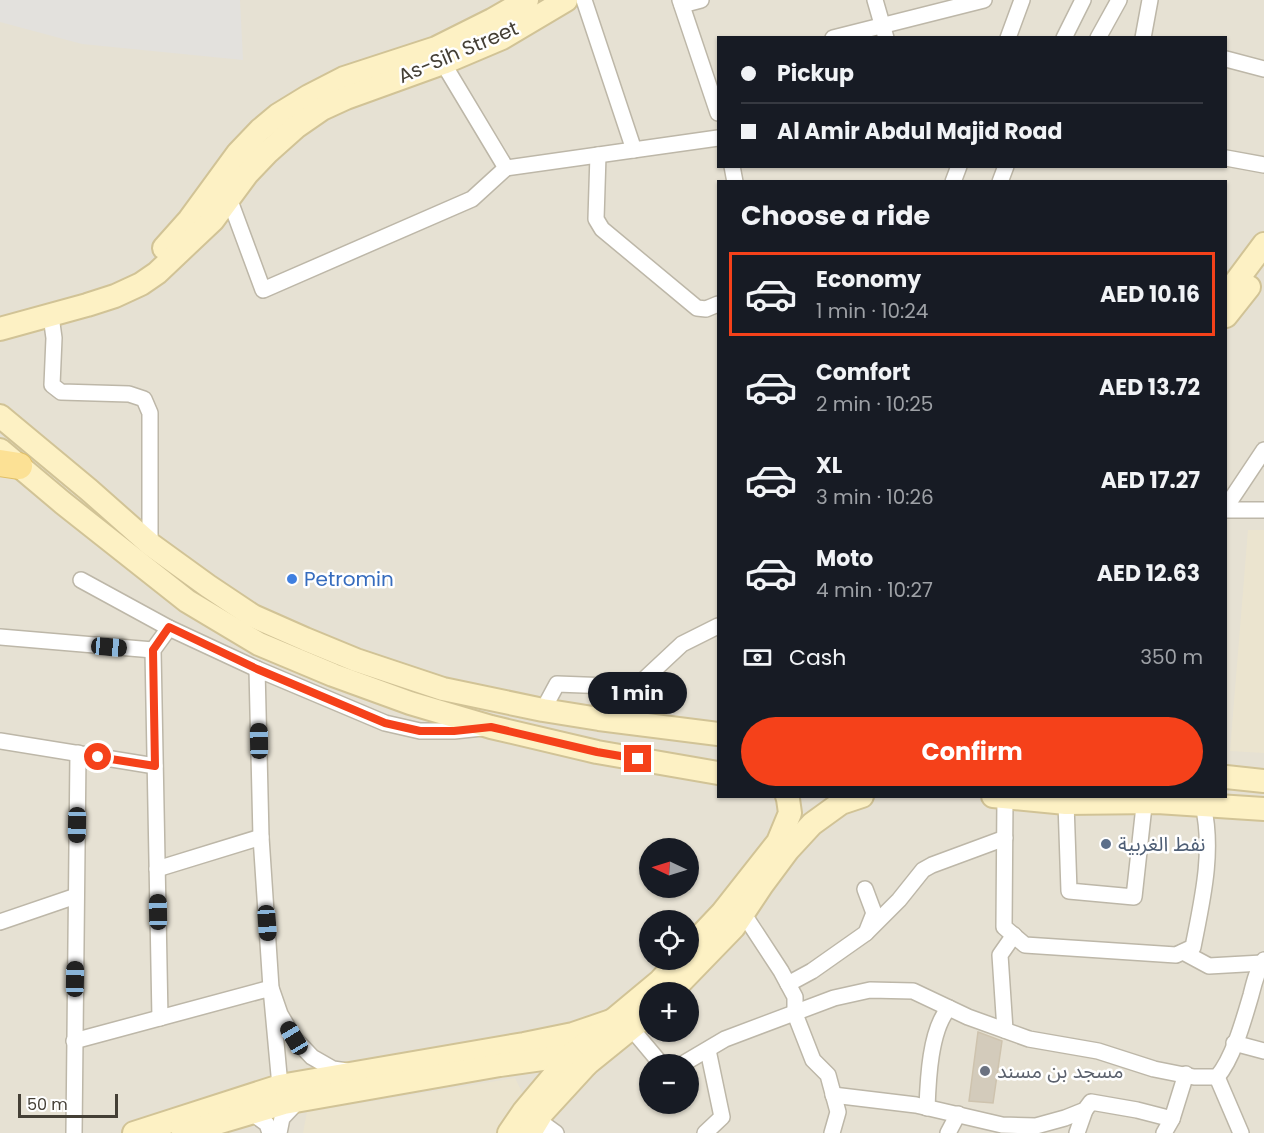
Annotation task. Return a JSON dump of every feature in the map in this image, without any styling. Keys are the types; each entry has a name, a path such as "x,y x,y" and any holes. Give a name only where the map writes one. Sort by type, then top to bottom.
{"main road":[{"name":"As-Sih Street","path":"345,88 436,48 527,0"},
{"name":"As-Sih Street","path":"345,88 443,63 502,38 566,0"},
{"path":"0,329 115,296 141,284 163,267 213,220 247,174 268,152 345,88"},
{"path":"0,315 109,282 138,269 164,249 189,220 238,153 260,130 278,115 309,96 345,88"},
{"path":"1229,286 1264,244"},
{"path":"1227,315 1264,269"},
{"path":"0,416 150,544 253,616 356,660 444,689 543,710 717,734"},
{"path":"6,460 187,601 258,644 410,703 491,727 597,752 717,773"},
{"path":"1227,765 1264,768"},
{"path":"1227,777 1264,781"},
{"path":"699,937 722,913 778,842 790,813 788,798"},
{"path":"681,982 734,927 788,850 812,824 841,803 856,798"},
{"path":"1010,798 1066,803 1204,809 1264,809"},
{"path":"1066,803 1157,802 1204,809 1234,818 1264,819"},
{"path":"509,1133 537,1124 579,1059 621,1024 631,1006 670,970"},
{"path":"134,1133 280,1086 525,1044 621,1024 639,1017"},
{"path":"183,1133 284,1103 500,1065 579,1059"},
{"path":"500,1065 520,1070 528,1076 537,1124"}],"street":[{"path":"584,0 634,150"},
{"path":"701,0 681,2 711,69 717,107"},
{"path":"875,0 884,31"},
{"path":"848,36 884,31 984,0"},
{"path":"1009,36 1022,0"},
{"path":"1065,36 1083,0"},
{"path":"1099,36 1119,0"},
{"path":"1143,36 1150,0"},
{"path":"1227,59 1264,69"},
{"path":"443,63 506,168"},
{"path":"229,198 263,290 471,199 506,168 717,138"},
{"path":"598,154 596,219 602,229 697,308 706,309 717,304"},
{"path":"1227,158 1264,165"},
{"path":"51,316 54,338 52,385 61,392 129,394 144,399 150,414 150,544"},
{"path":"1227,507 1264,450"},
{"path":"1227,509 1264,510"},
{"path":"81,580 169,627 257,669 385,723 420,731 454,731 491,727"},
{"path":"543,710 557,684 636,687 682,644 717,626"},
{"path":"160,1018 153,650 169,627"},
{"path":"0,638 153,650"},
{"path":"257,669 261,837 280,1086"},
{"path":"0,741 155,766"},
{"path":"74,1133 78,753"},
{"path":"999,798 1005,838 1004,927 1025,945 1176,955 1193,947 1201,909 1207,861 1204,809"},
{"path":"1066,803 1069,891 1134,897 1144,806"},
{"path":"157,869 261,837"},
{"path":"788,984 813,971 866,933 899,900 923,870 1005,838"},
{"path":"865,888 874,913 866,933"},
{"path":"0,922 76,896"},
{"path":"743,913 795,997 795,1014 813,1059 828,1075 838,1112 832,1133"},
{"path":"1005,1030 1000,955 1014,935"},
{"path":"699,1055 725,1039 834,998 870,990 913,991 968,1017 1029,1039 1098,1051 1154,1069 1194,1077 1217,1077 1224,1069 1263,961 1209,966 1183,952"},
{"path":"74,1041 271,988"},
{"path":"271,988 280,1014 294,1038 312,1057 333,1069 362,1072"},
{"path":"927,1108 928,1081 934,1042 944,1014 949,1008"},
{"path":"621,1024 651,1054"},
{"path":"1234,1043 1264,1051"},
{"path":"705,1133 722,1117 708,1050"},
{"path":"1164,1133 1172,1119 1186,1074"},
{"path":"1217,1077 1241,1133"},
{"path":"833,1095 958,1114 980,1126 1036,1126 1085,1110"},
{"path":"279,1133 282,1118 298,1101"},
{"path":"1077,1133 1085,1110 1091,1102 1172,1119"},
{"path":"252,1113 267,1125 270,1133"},
{"path":"948,1133 958,1114"}],"shaded area":[{"path":"0,0 1264,0 1264,1133 0,1133"},
{"path":"0,0 240,0 243,60 82,44 0,22"},
{"path":"1248,530 1264,530 1264,753 1230,751"},
{"path":"515,1078 523,1094 496,1133 303,1133 307,1112"}],"building":[{"name":"مسجد بن مسند","path":"978,1032 1002,1041 993,1103 969,1101"}],"place":[{"name":"Petromin","path":"292,579"},
{"name":"نفط الغربية","path":"1106,844"},
{"name":"مسجد بن مسند","path":"985,1071"}],"route":[{"path":"98,757 155,766 153,650 169,627 257,669 385,723 420,731 454,731 491,727 597,752 638,759"}]}
